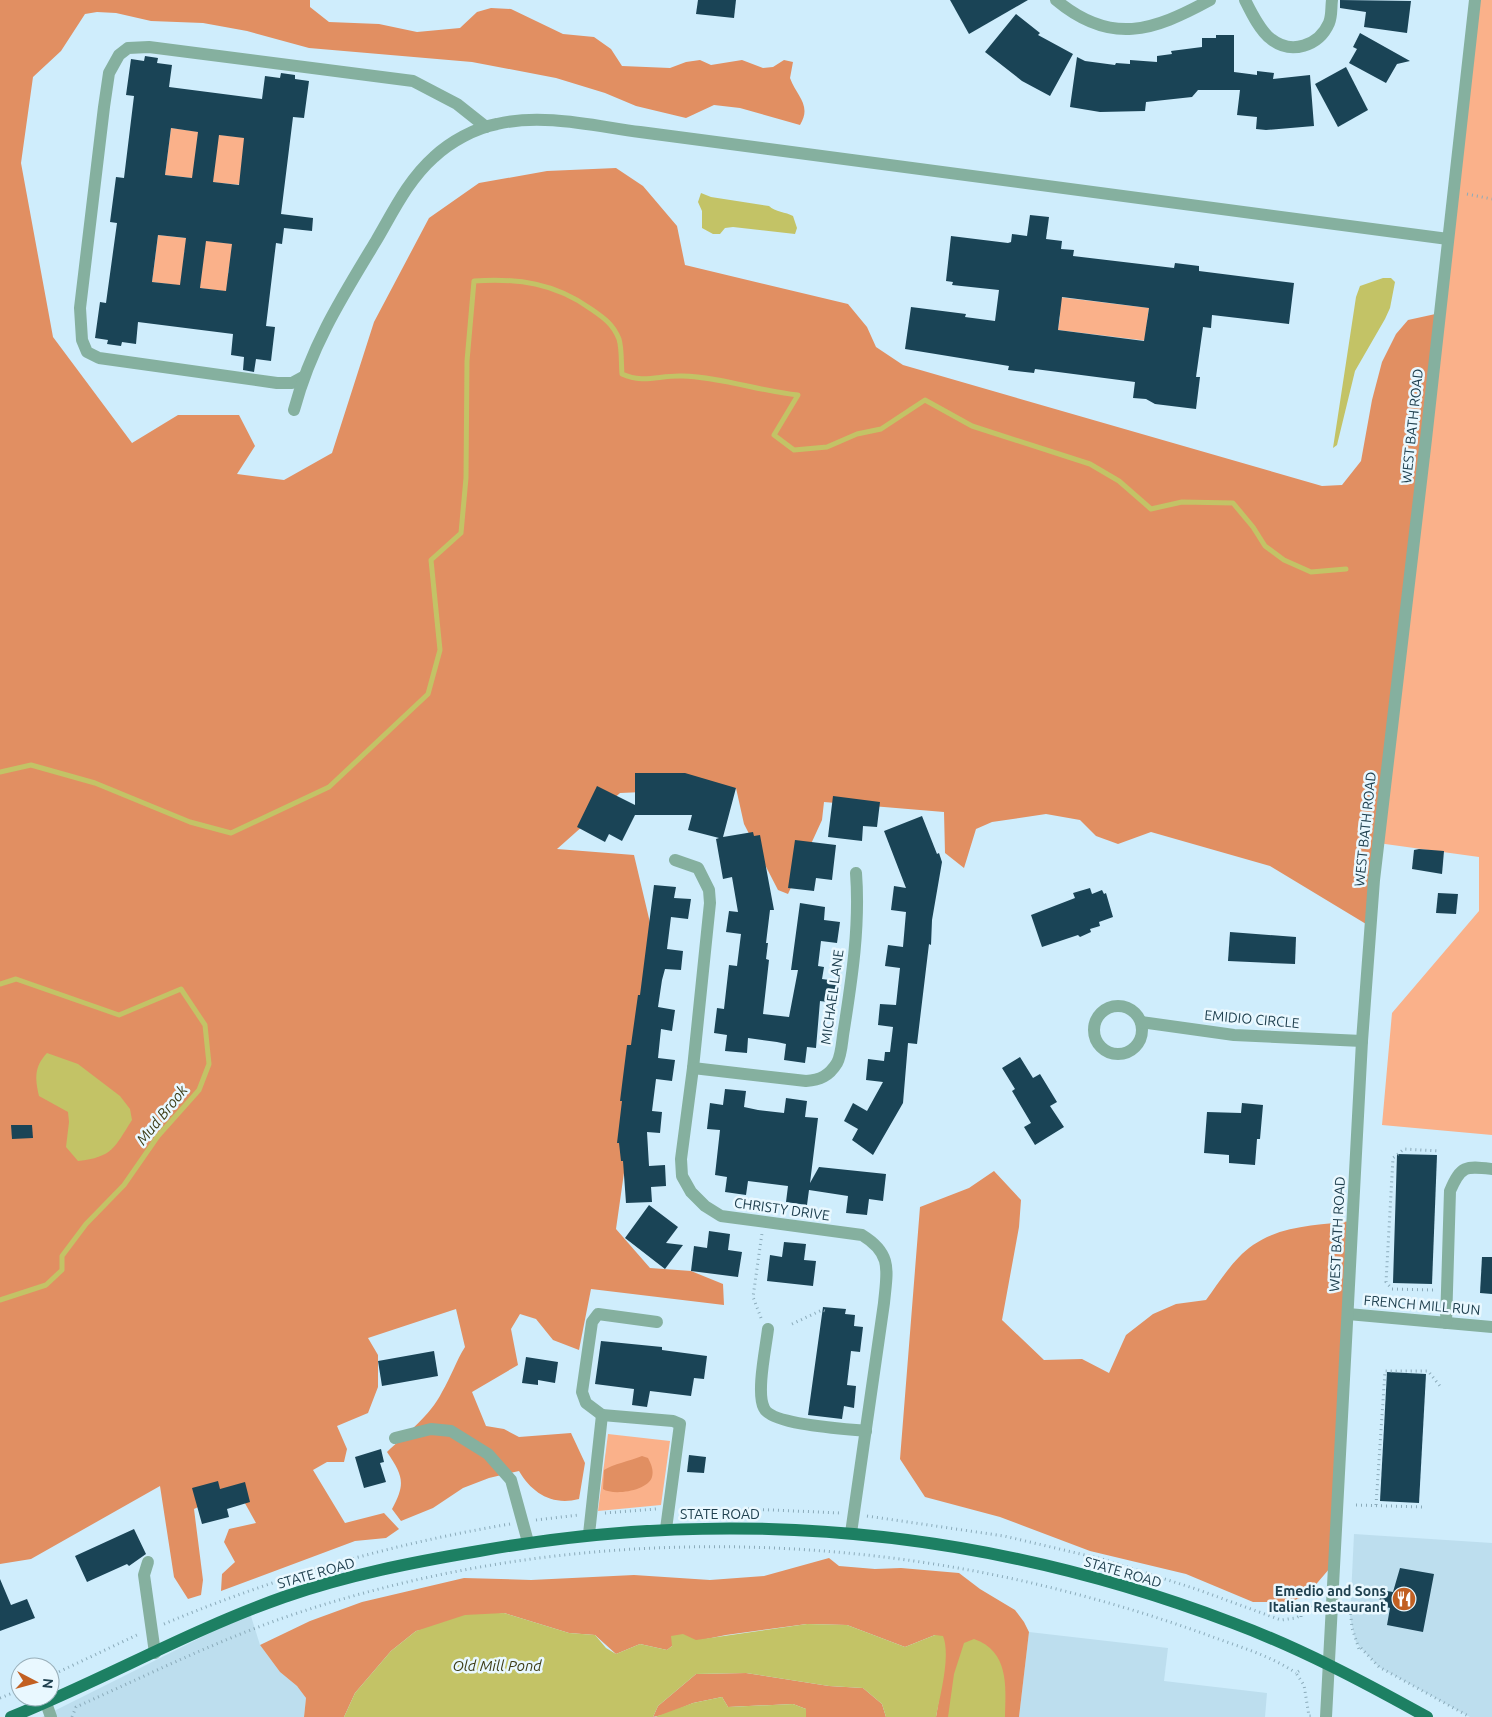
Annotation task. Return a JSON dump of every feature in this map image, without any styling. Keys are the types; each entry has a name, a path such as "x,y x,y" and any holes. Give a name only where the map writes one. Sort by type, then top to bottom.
{"main road":[{"name":"STATE ROAD","path":"60,1697 155,1653 212,1624 287,1596 385,1569 528,1542 589,1534 666,1529 762,1528 851,1533 973,1550 1086,1576 1235,1623 1329,1664 1427,1717"},
{"name":"STATE ROAD","path":"11,1717 36,1707"}],"street":[{"path":"1056,0 1086,20 1118,29 1151,27 1168,21 1210,0"},
{"path":"1245,0 1270,39 1284,46 1293,47 1306,45 1322,36 1330,21 1332,0"},
{"name":"WEST BATH ROAD","path":"1319,1716 1329,1664 1362,1041 1374,880 1475,0"},
{"path":"303,377 292,383 277,383 99,358 87,352 82,340 80,308 83,275 109,73 118,55 128,48 149,47 413,81 457,104 486,127"},
{"path":"294,410 303,377 320,336 411,182 434,156 466,135 486,127 522,120 552,121 1448,239"},
{"name":"CHRISTY DRIVE","path":"675,860 698,868 709,890 710,903 693,1068 681,1159 682,1176 691,1192 705,1206 721,1216 862,1235 877,1244 885,1255 887,1270 884,1303 851,1533"},
{"name":"MICHAEL LANE","path":"693,1068 806,1081 820,1080 829,1073 838,1062 848,1005 859,909 856,874"},
{"name":"EMIDIO CIRCLE","path":"1141,1022 1234,1035 1362,1041"},
{"path":"1446,1323 1450,1191 1457,1174 1469,1167 1492,1169"},
{"path":"657,1322 598,1314 592,1322 582,1392 586,1403 602,1416 673,1421 680,1424 666,1529"},
{"name":"FRENCH MILL RUN","path":"1348,1314 1492,1327"},
{"path":"764,1324 761,1397 764,1410 772,1417 787,1421 866,1431"},
{"path":"589,1534 602,1416"},
{"path":"395,1438 431,1429 451,1431 488,1454 511,1480 528,1542"},
{"path":"148,1562 144,1575 155,1653"}],"path":[{"path":"1454,192 1492,199"},
{"path":"1439,1151 1404,1149 1393,1158 1386,1282 1392,1289 1447,1291"},
{"path":"762,1232 754,1297 764,1324"},
{"path":"792,1324 822,1310 825,1311"},
{"path":"1376,1505 1385,1371 1428,1371 1440,1386"},
{"path":"1356,1504 1422,1507"},
{"path":"60,1671 151,1629 213,1603 306,1571 450,1534 522,1522 590,1514 668,1509 748,1508 854,1514 898,1519 1004,1536 1148,1573 1281,1620 1289,1620 1301,1616 1313,1604 1316,1606"},
{"path":"72,1717 76,1708 216,1644 281,1619 356,1595 480,1567 650,1548 706,1546 811,1549 972,1569 1123,1606 1229,1642 1298,1672 1304,1685 1309,1716 1319,1716"},
{"path":"1348,1607 1350,1607 1352,1628 1360,1649 1379,1667 1470,1717"}],"shaded area":[{"path":"0,0 310,0 310,7 329,22 379,24 417,32 460,28 477,12 491,8 511,9 563,34 594,37 611,49 622,66 670,68 686,62 700,60 711,65 742,60 763,68 773,67 784,60 793,62 790,78 804,106 800,125 740,108 714,105 686,118 636,106 605,93 556,78 472,62 309,48 247,31 203,23 151,21 116,13 97,12 85,14 61,51 33,77 21,163 53,337 132,443 178,415 239,415 255,446 237,474 284,480 332,453 374,322 429,218 479,183 547,171 616,168 643,186 677,226 685,265 848,304 867,327 876,347 903,365 1322,486 1342,485 1361,461 1372,400 1382,362 1396,334 1408,320 1440,313 1371,927 1270,866 1151,832 1118,844 1096,836 1080,820 1046,814 992,822 976,829 964,868 945,853 944,812 824,802 822,820 788,894 778,890 744,824 736,788 620,793 557,849 634,855 656,948 616,1229 650,1268 691,1271 723,1284 724,1305 591,1289 579,1350 553,1340 536,1319 520,1314 511,1329 518,1365 472,1392 486,1426 504,1429 519,1437 571,1433 585,1463 579,1499 560,1501 544,1496 530,1486 519,1471 489,1478 463,1488 433,1508 401,1521 392,1509 399,1493 401,1480 387,1452 417,1424 437,1401 465,1347 456,1309 368,1338 378,1355 378,1387 368,1413 337,1426 347,1449 344,1462 327,1462 313,1470 345,1523 384,1513 399,1529 386,1538 355,1541 221,1591 222,1574 235,1562 224,1542 229,1529 256,1523 237,1489 194,1509 203,1580 201,1595 188,1599 174,1577 160,1486 31,1559 0,1564"},
{"path":"1475,0 1492,0 1492,1135 1382,1125 1392,1013 1479,911 1479,857 1378,843"},
{"path":"171,128 202,132 201,179 165,175"},
{"path":"211,134 249,138 243,185 209,182 215,158"},
{"path":"158,235 194,239 184,252 183,286 152,282"},
{"path":"202,240 235,244 228,273 232,274 230,292 192,287 202,265"},
{"path":"1050,296 1149,308 1147,320 1160,322 1157,342 1058,330 1060,317"},
{"path":"994,1171 1021,1200 1019,1227 1002,1320 1044,1360 1082,1359 1109,1373 1126,1335 1153,1314 1176,1304 1206,1300 1233,1263 1246,1250 1264,1238 1301,1227 1353,1221 1336,1561 1306,1596 1289,1602 1253,1602 1186,1574 1090,1551 1000,1517 925,1497 900,1459 920,1207 969,1188"},
{"path":"608,1434 670,1441 661,1505 598,1511"},
{"path":"642,1456 648,1458 652,1467 653,1474 649,1482 630,1491 614,1492 603,1489 604,1470"},
{"path":"1354,1534 1492,1543 1492,1717 1470,1717 1379,1667 1356,1642 1350,1617"},
{"path":"829,1558 839,1566 875,1569 901,1568 959,1573 980,1589 1015,1610 1029,1632 1019,1717 936,1717 945,1661 935,1635 905,1647 847,1625 807,1624 726,1635 672,1646 667,1650 640,1644 616,1654 595,1635 569,1633 504,1613 416,1631 391,1651 355,1693 344,1717 304,1717 306,1698 297,1686 280,1672 260,1645 310,1621 362,1602 464,1578 531,1580 634,1575 710,1580 764,1576"},
{"path":"250,1613 260,1645 280,1672 297,1686 306,1698 304,1717 42,1717"},
{"path":"1029,1632 1168,1648 1164,1681 1267,1693 1265,1717 1019,1717"},
{"path":"746,1673 829,1686 863,1688 882,1704 886,1717 806,1717 806,1709 793,1704 728,1707 722,1697 693,1703 667,1714 653,1717 658,1706 696,1674"}],"water":[{"path":"701,193 711,197 769,206 774,210 793,216 797,228 795,234 733,227 725,228 720,234 713,234 702,228 702,211 698,202"},
{"path":"1383,278 1391,278 1395,282 1390,308 1355,371 1337,445 1333,448 1356,297 1360,286"},
{"path":"47,1053 78,1064 120,1096 130,1109 132,1120 116,1144 106,1154 78,1161 66,1147 69,1122 68,1112 39,1096 36,1078 40,1063"},
{"name":"Old Mill Pond","path":"504,1613 569,1633 595,1635 606,1648 616,1654 640,1644 667,1650 672,1646 671,1636 683,1634 696,1640 807,1624 847,1625 905,1647 935,1635 943,1636 946,1654 944,1676 936,1717 886,1717 882,1704 863,1688 829,1686 746,1673 696,1674 658,1706 653,1717 344,1717 355,1693 391,1651 416,1631 465,1615"},
{"path":"974,1639 994,1652 1003,1671 1006,1693 1005,1717 948,1717 954,1674 964,1643"},
{"path":"722,1697 728,1707 793,1704 806,1709 806,1717 655,1717 693,1703"}],"building":[{"path":"698,0 736,0 734,18 696,14"},
{"path":"950,0 1028,0 969,34"},
{"path":"1340,0 1411,1 1407,33 1364,27 1366,12 1340,8"},
{"path":"1016,14 1040,33 1038,35 1073,54 1050,96 1022,81 985,52"},
{"path":"1360,33 1410,61 1397,64 1386,83 1349,63 1357,49 1353,47"},
{"path":"1216,35 1234,35 1234,72 1257,75 1257,71 1274,73 1273,79 1310,75 1314,126 1266,130 1256,129 1257,117 1237,115 1240,90 1198,90 1192,97 1146,102 1145,111 1100,112 1070,107 1077,57 1085,61 1115,65 1116,63 1130,64 1130,60 1157,62 1157,56 1172,54 1171,51 1202,47 1202,38 1216,38"},
{"path":"145,56 158,58 157,63 172,65 169,87 262,99 265,76 280,78 281,73 295,75 295,79 309,81 304,118 293,117 281,214 313,218 312,231 284,228 282,244 276,243 266,326 275,327 271,361 256,359 254,372 243,370 244,357 231,355 233,334 138,322 136,344 122,342 121,346 107,344 108,340 95,338 100,302 106,303 117,223 110,222 116,177 124,178 134,96 126,95 131,59 144,61","holes":["171,128 198,132 192,178 165,175","219,135 244,138 239,185 213,182","158,235 186,238 180,285 152,282","206,241 232,244 226,291 200,288"]},
{"path":"1346,67 1368,110 1338,127 1315,84"},
{"path":"1030,215 1049,217 1046,239 1062,241 1061,249 1074,250 1073,256 1174,268 1175,263 1199,266 1199,271 1294,283 1289,324 1212,315 1211,328 1203,327 1196,377 1200,377 1196,409 1155,404 1146,399 1133,398 1135,382 1035,369 1034,373 1008,370 1009,366 905,349 911,307 966,314 965,317 995,321 999,290 952,285 953,282 946,281 951,236 1008,243 1011,242 1012,234 1027,236","holes":["1062,297 1149,308 1144,341 1058,330"]},
{"path":"635,773 685,773 736,788 723,837 753,832 754,836 760,835 774,910 770,910 766,943 768,943 766,959 769,960 763,1014 789,1017 798,970 791,970 800,903 825,907 824,920 840,922 837,943 821,941 818,966 824,967 822,979 837,981 835,1003 820,1001 816,1048 807,1047 805,1063 784,1060 786,1044 777,1042 748,1038 747,1053 725,1051 727,1035 714,1033 717,1008 724,1009 729,965 737,966 741,934 726,932 729,911 738,912 732,877 723,879 716,839 719,838 688,830 692,815 635,815 622,841 609,834 605,842 577,827 597,786 635,805"},
{"path":"833,796 880,802 877,827 863,826 862,841 828,837"},
{"path":"922,816 942,862 932,920 931,945 929,944 917,1044 908,1043 903,1103 873,1155 852,1140 858,1129 844,1121 853,1103 867,1111 883,1082 866,1080 868,1059 884,1061 885,1052 890,1052 893,1027 878,1025 880,1004 896,1005 900,968 885,966 888,945 903,947 906,912 891,910 894,886 906,888 884,831"},
{"path":"795,840 836,845 832,880 816,878 814,891 788,888"},
{"path":"1414,850 1444,851 1442,874 1412,869"},
{"path":"654,885 676,887 674,898 691,899 688,919 671,917 667,949 683,951 681,970 665,969 662,980 658,1007 675,1010 672,1031 661,1029 658,1058 675,1060 672,1081 656,1079 652,1111 662,1112 660,1133 647,1132 649,1166 665,1165 666,1186 651,1187 652,1202 626,1203 623,1161 621,1161 619,1143 617,1143 622,1101 620,1101 627,1045 631,1045 638,995 640,995"},
{"path":"1090,888 1092,894 1102,890 1104,894 1106,893 1113,917 1099,922 1100,926 1090,929 1091,932 1080,937 1078,935 1042,947 1031,915 1075,898 1073,893"},
{"path":"1438,893 1458,894 1456,914 1436,913"},
{"path":"1230,932 1296,937 1295,964 1228,961"},
{"path":"1020,1057 1033,1078 1040,1074 1057,1102 1050,1106 1064,1127 1035,1145 1024,1127 1031,1123 1012,1091 1015,1089 1002,1068"},
{"path":"725,1089 746,1091 744,1107 758,1110 784,1113 786,1098 807,1101 805,1117 818,1118 810,1183 819,1167 886,1174 883,1201 869,1199 867,1215 846,1213 848,1196 809,1190 807,1205 786,1202 788,1186 748,1181 746,1195 725,1192 727,1177 715,1175 720,1130 707,1129 710,1103 723,1105"},
{"path":"1242,1103 1263,1105 1260,1139 1257,1139 1255,1165 1229,1163 1229,1155 1204,1153 1207,1112 1241,1113"},
{"path":"11,1125 32,1125 33,1138 12,1139"},
{"path":"1397,1154 1437,1155 1432,1284 1393,1283"},
{"path":"649,1205 678,1227 666,1243 683,1245 665,1269 625,1238"},
{"path":"709,1231 730,1234 728,1250 742,1252 738,1277 691,1271 694,1246 707,1248"},
{"path":"784,1242 806,1244 804,1260 816,1261 813,1286 767,1281 770,1255 782,1257"},
{"path":"1482,1257 1492,1257 1492,1294 1480,1293"},
{"path":"823,1307 846,1309 845,1314 855,1315 854,1326 863,1327 860,1352 851,1351 847,1385 856,1386 854,1408 844,1406 842,1419 808,1415"},
{"path":"601,1341 662,1347 662,1350 707,1356 704,1379 694,1378 691,1396 650,1391 647,1407 632,1405 634,1389 595,1384"},
{"path":"434,1351 438,1376 382,1386 378,1361"},
{"path":"526,1357 558,1362 555,1383 538,1380 538,1385 522,1383"},
{"path":"1387,1372 1426,1374 1419,1503 1380,1501"},
{"path":"381,1449 384,1462 380,1463 386,1482 364,1488 355,1457"},
{"path":"689,1455 706,1457 704,1473 687,1472"},
{"path":"218,1481 220,1489 245,1482 250,1502 227,1509 229,1517 202,1524 192,1488"},
{"path":"134,1529 146,1554 129,1566 127,1564 87,1582 75,1556"},
{"name":"Emedio and Sons Italian Restaurant","path":"1400,1568 1434,1574 1423,1632 1387,1625 1390,1608 1379,1605 1381,1590 1393,1592"},
{"path":"0,1579 11,1605 27,1599 35,1618 0,1631"}],"waterway":[{"path":"0,772 31,765 95,783 190,822 231,833 329,787 428,694 440,650 431,560 461,533 466,478 467,361 474,281 506,280 536,284 564,293 577,300 604,318 614,329 620,343 622,374 630,377 645,379 674,376 697,377 798,395 774,435 794,450 827,447 857,434 881,429 925,400 972,426 1090,464 1119,481 1151,509 1182,502 1233,503 1253,527 1265,546 1284,560 1311,572 1346,569"},
{"name":"Mud Brook","path":"0,984 16,979 119,1015 181,989 205,1025 209,1064 199,1090 158,1136 124,1185 86,1224 62,1256 62,1270 46,1285 0,1300"}],"place":[{"name":"Emedio and Sons Italian Restaurant","path":"1404,1599"}]}
